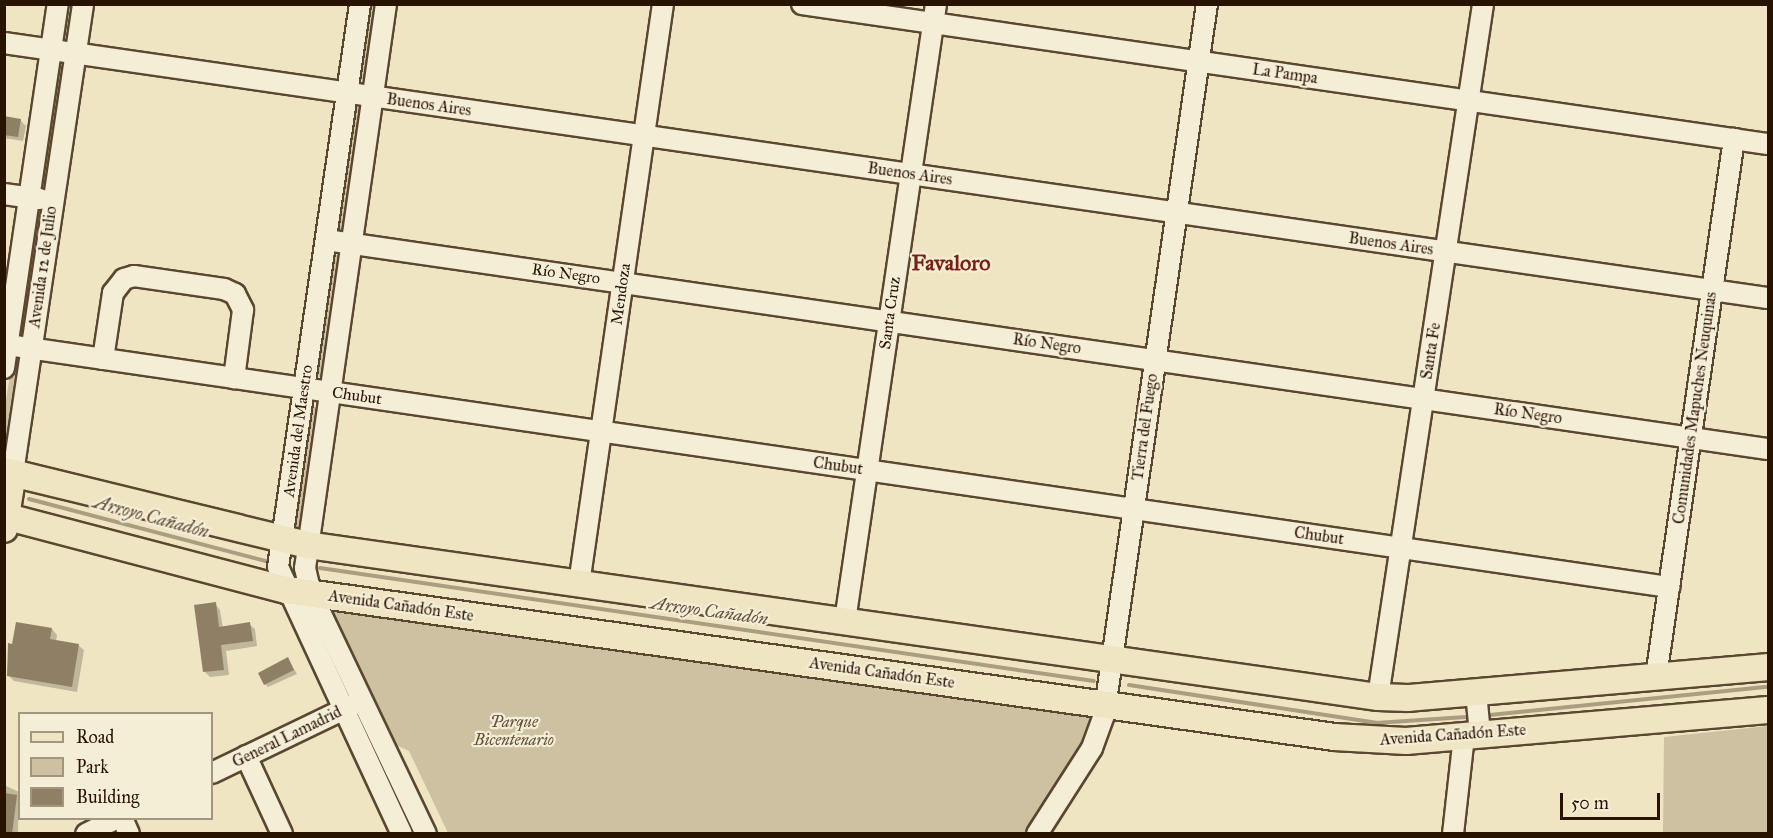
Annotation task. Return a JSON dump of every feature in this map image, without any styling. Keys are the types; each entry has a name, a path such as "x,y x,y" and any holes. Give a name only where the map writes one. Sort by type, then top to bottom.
{"main road":[{"name":"Avenida 12 de Julio","path":"5,521 9,472"},
{"path":"9,472 282,541 1378,697 1476,693 1768,667"},
{"name":"Avenida Cañadón Este","path":"5,521 286,590 1358,740 1472,735 1768,710"}],"street":[{"name":"Avenida 12 de Julio","path":"4,368 58,4"},
{"name":"Avenida 12 de Julio","path":"9,472 31,348 82,4"},
{"name":"Avenida del Maestro","path":"360,4 278,567 286,590 402,834"},
{"name":"Avenida del Maestro","path":"386,4 305,568 311,593 426,834"},
{"name":"Mendoza","path":"579,584 663,4"},
{"name":"La Pampa","path":"802,4 934,14 1199,62 1768,144"},
{"name":"Tierra del Fuego","path":"1038,834 1092,748 1106,705 1208,4"},
{"name":"Santa Fe","path":"1378,697 1483,4"},
{"name":"Santa Cruz","path":"845,621 934,14"},
{"name":"Buenos Aires","path":"4,43 1768,298"},
{"name":"Comunidades Mapuches Neuquinas","path":"1656,677 1734,139"},
{"path":"4,194 53,201"},
{"name":"Río Negro","path":"326,240 1768,448"},
{"path":"103,359 112,293 121,281 134,276 224,289 236,294 243,310 234,378"},
{"name":"Chubut","path":"8,345 1669,586"},
{"path":"1453,834 1472,735 1476,693"},
{"name":"General Lamadrid","path":"213,772 363,700"},
{"path":"246,756 282,834"},
{"path":"86,834 115,820"},
{"path":"122,820 129,834"}],"green space":[{"path":"366,5 379,5 368,78 361,80"},
{"path":"62,65 46,189 42,189 58,66"},
{"path":"355,106 363,108 345,228 341,230 335,225"},
{"path":"36,211 43,211 23,335 18,333"},
{"path":"333,254 341,256 324,376 320,377 315,375"},
{"path":"21,360 5,455 5,406 12,363"},
{"path":"311,406 319,408 301,528 297,530 292,527"},
{"name":"Parque Bicentenario","path":"331,608 1095,716 1082,747 1024,833 448,833 409,751 396,745"},
{"path":"1768,726 1768,833 1663,833 1664,737"}],"building":[{"path":"4,116 21,119 18,137 4,135"},
{"path":"216,602 219,627 250,622 253,641 221,645 224,670 203,672 194,605"},
{"path":"16,622 52,628 50,639 79,644 72,687 7,676 8,643 12,644"},
{"path":"288,657 294,670 264,685 258,673"},
{"path":"4,793 17,795 12,834 4,834"}],"waterway":[{"name":"Arroyo Cañadón","path":"29,499 266,561"},
{"name":"Arroyo Cañadón","path":"320,568 1094,681"},
{"path":"1129,685 1376,723 1466,717"},
{"path":"1490,715 1768,687"}],"district":[{"name":"Favaloro","path":"951,263"}]}
